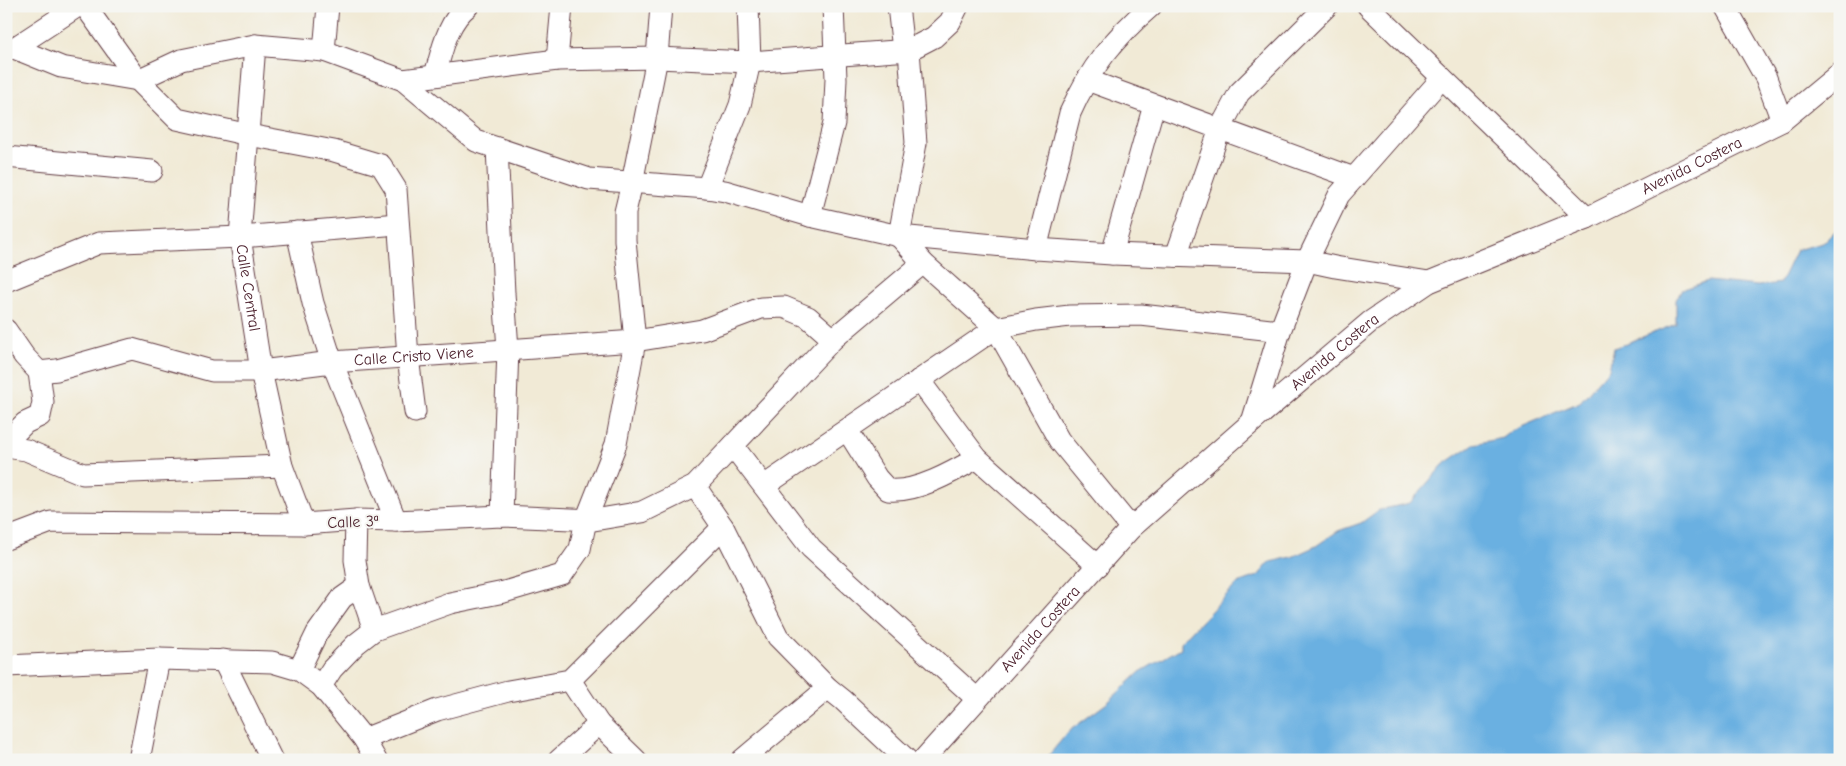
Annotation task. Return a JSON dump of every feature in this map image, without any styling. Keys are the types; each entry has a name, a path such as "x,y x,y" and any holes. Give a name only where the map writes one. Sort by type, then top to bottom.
{"street":[{"path":"10,49 78,6"},
{"path":"86,6 138,80 177,119 334,151 381,165 396,188 408,357 415,412"},
{"path":"324,51 328,6"},
{"path":"435,75 446,36 468,6"},
{"path":"557,60 562,6"},
{"path":"321,686 332,669 356,644 374,630 450,603 504,592 562,575 580,549 586,520 616,444 635,341 625,240 625,212 657,58 661,6"},
{"path":"707,188 740,105 750,62 748,6"},
{"path":"810,216 834,123 835,55 833,6"},
{"path":"898,6 906,50 916,143 899,236"},
{"path":"403,80 557,60 657,58 750,62 906,50 934,37 950,22 958,6"},
{"path":"1036,250 1070,112 1102,56 1128,26 1151,6"},
{"path":"1176,256 1220,129 1239,93 1328,6"},
{"path":"1368,6 1587,218"},
{"path":"1724,6 1766,78 1782,121"},
{"path":"10,49 62,67 138,80 181,60 256,45 324,51 403,80 476,141 589,179 724,191 810,216 899,236 1036,250 1308,261 1429,282"},
{"name":"Calle Central","path":"256,45 240,237 261,371 282,466 304,524"},
{"name":"Avenida Costera","path":"923,760 1131,528 1370,322 1429,282 1587,218 1782,121 1840,73"},
{"path":"1252,422 1280,331 1308,261 1339,195 1442,78"},
{"path":"1087,80 1354,178"},
{"path":"1112,254 1154,105"},
{"path":"497,148 508,349 502,516"},
{"path":"6,157 152,171"},
{"path":"6,281 100,243 240,237 398,224"},
{"path":"297,232 313,303 332,362 396,521"},
{"path":"899,236 923,262 996,328 1059,440 1131,528"},
{"path":"907,760 828,688 778,637 723,526 695,486 833,339 923,262"},
{"name":"Calle Cristo Viene","path":"39,372 57,370 132,350 212,371 261,371 332,362 635,341 702,330 761,308 784,307 808,317 833,339"},
{"path":"764,486 996,328 1070,316 1141,315 1280,331"},
{"path":"6,330 24,356 39,372 44,402 40,416 26,423 6,442"},
{"path":"919,380 977,458 1098,566"},
{"path":"846,430 877,478 888,490 908,490 954,471 977,458"},
{"path":"733,446 811,548 977,699"},
{"path":"6,447 26,450 83,474 282,466"},
{"name":"Calle 3ª","path":"6,539 51,522 304,524 356,520 396,521 502,516 594,520 642,512 695,486"},
{"path":"356,520 355,560 359,586 374,630"},
{"path":"364,739 437,710 508,691 570,680 723,526"},
{"path":"299,670 318,633 342,598 359,586"},
{"path":"139,760 159,659"},
{"path":"6,666 159,659 272,662 299,670 321,686 364,739 376,760"},
{"path":"223,660 272,760"},
{"path":"570,680 599,724 636,760"},
{"path":"742,760 828,688"},
{"path":"559,760 599,724"}],"water":[{"path":"1840,226 1840,760 1045,760 1069,731 1107,703 1140,672 1181,648 1181,642 1238,583 1258,576 1270,562 1292,557 1316,546 1338,531 1361,523 1379,510 1410,503 1443,465 1474,444 1503,438 1512,431 1580,402 1609,369 1614,348 1676,324 1676,300 1681,290 1708,281 1758,286 1780,283 1796,250 1823,243"}]}
